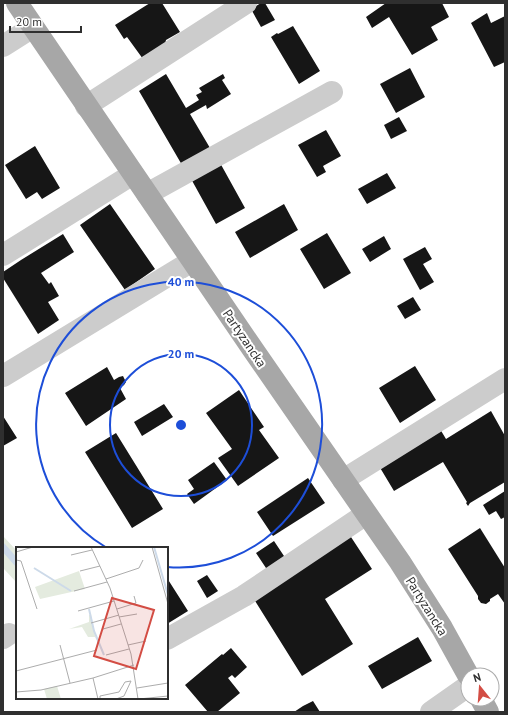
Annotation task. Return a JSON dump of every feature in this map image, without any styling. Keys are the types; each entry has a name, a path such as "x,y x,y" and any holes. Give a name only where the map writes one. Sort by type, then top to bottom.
{"main road":[{"name":"Partyzancka","path":"17,3 192,261 400,562 442,628 464,667"}],"street":[{"path":"86,106 246,3"},
{"path":"3,46 33,27"},
{"path":"147,194 332,92"},
{"path":"3,255 133,174"},
{"path":"3,376 192,261"},
{"path":"343,480 505,379"},
{"path":"168,638 244,596 366,514"},
{"path":"431,712 460,692"}],"shaded area":[{"path":"3,536 16,550 16,582 3,568"}],"building":[{"path":"150,3 162,3 180,32 166,40 165,44 143,59 127,37 124,39 115,25"},
{"path":"261,3 265,3 275,20 261,27 251,9"},
{"path":"386,3 442,3 449,17 431,27 438,40 412,55 389,17 372,28 366,17"},
{"path":"487,13 491,23 505,16 505,62 494,67 471,23"},
{"path":"293,26 320,71 299,84 271,37"},
{"path":"410,68 425,97 396,113 380,84"},
{"path":"166,74 186,108 199,100 196,95 202,92 199,88 223,74 225,78 222,80 231,94 207,109 206,105 190,114 210,148 182,165 139,91"},
{"path":"399,117 407,131 391,139 384,125"},
{"path":"326,130 341,156 323,166 326,172 317,177 298,145"},
{"path":"35,146 60,188 42,199 37,192 26,199 5,165"},
{"path":"219,161 245,208 216,224 190,177"},
{"path":"387,173 396,188 367,204 358,189"},
{"path":"110,204 155,269 125,290 80,225"},
{"path":"284,204 298,230 250,258 235,232"},
{"path":"327,233 351,273 324,289 300,249"},
{"path":"63,234 74,252 41,273 49,284 51,282 59,296 48,302 59,320 38,334 3,278 3,272"},
{"path":"384,236 391,249 370,262 362,249"},
{"path":"425,247 432,259 423,264 434,282 420,290 403,259"},
{"path":"413,297 421,310 405,319 397,306"},
{"path":"415,366 436,400 400,423 379,388"},
{"path":"107,367 114,380 123,376 126,382 120,388 126,399 86,426 65,393"},
{"path":"239,390 264,427 259,430 279,458 238,486 218,458 232,449 206,413"},
{"path":"164,404 173,417 142,436 134,422"},
{"path":"491,411 505,436 505,482 470,503 468,506 443,462 394,491 379,466 440,429 446,439"},
{"path":"3,416 17,438 3,446"},
{"path":"116,433 163,509 132,528 85,452"},
{"path":"214,462 227,480 194,504 187,494 194,489 188,480"},
{"path":"308,478 325,503 273,536 257,512"},
{"path":"505,491 505,517 501,519 496,511 489,515 483,505"},
{"path":"480,528 505,568 505,604 498,594 490,599 490,601 486,604 481,603 448,549"},
{"path":"349,534 372,569 325,599 353,644 302,676 252,596"},
{"path":"274,541 288,562 270,574 256,553"},
{"path":"207,575 218,591 207,598 197,581"},
{"path":"168,580 188,611 168,623"},
{"path":"418,637 432,661 382,689 368,666"},
{"path":"231,648 247,667 235,678 232,675 228,678 240,693 217,712 208,712 185,685"},
{"path":"313,701 320,712 294,712 303,706"}],"waterway":[{"path":"3,547 16,562"}]}
